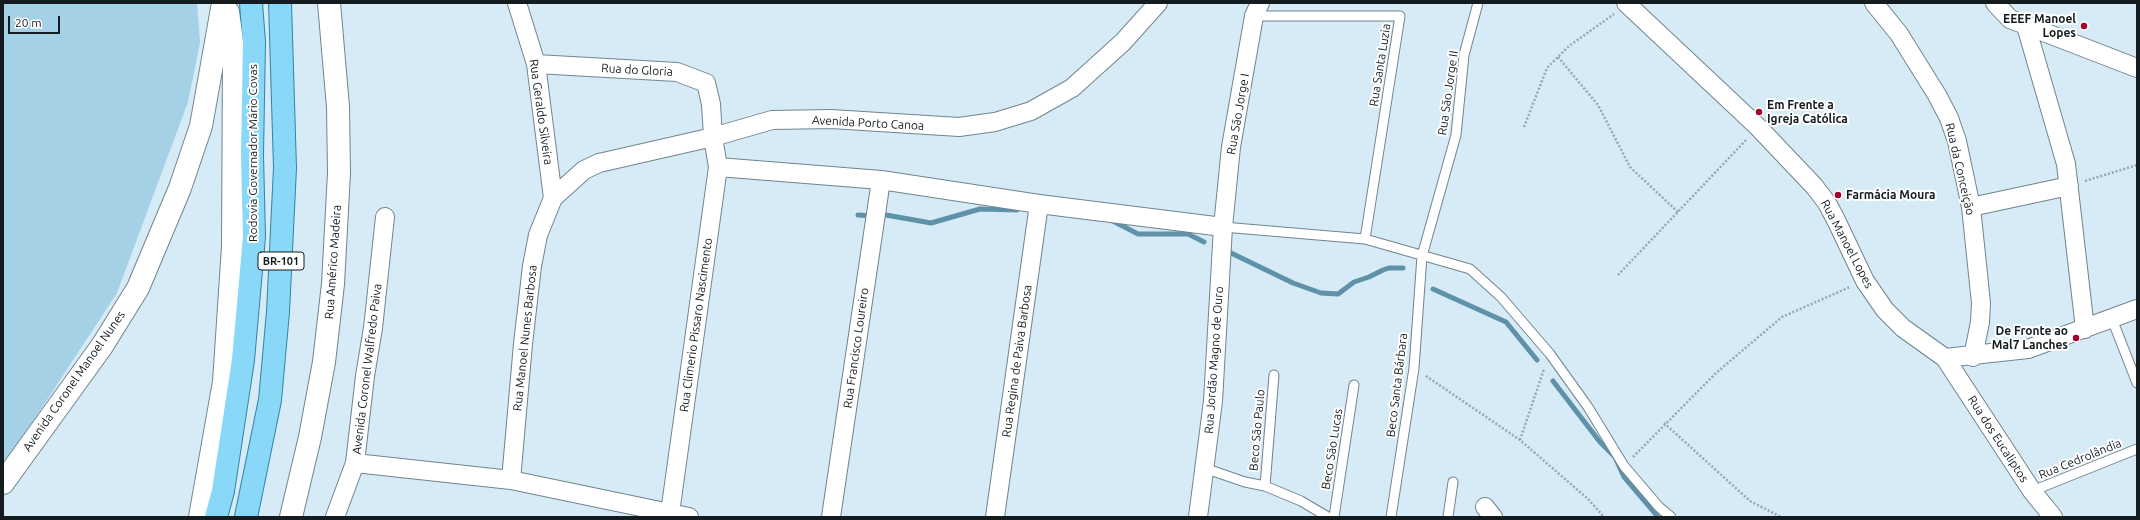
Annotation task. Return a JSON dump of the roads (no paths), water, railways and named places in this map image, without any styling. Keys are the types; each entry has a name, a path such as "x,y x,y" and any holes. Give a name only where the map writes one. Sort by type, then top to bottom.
{"main road":[{"name":"Rodovia Governador Mário Covas","path":"216,517 223,491 243,360 254,237 252,155 254,42 251,3"},
{"name":"BR-101","path":"246,517 270,400 278,312 285,168 280,3"}],"street":[{"name":"Avenida Coronel Manoel Nunes","path":"3,483 102,346 138,288 169,212 201,126 223,3"},
{"path":"200,517 224,382 233,247 234,55 227,3"},
{"name":"Rua Américo Madeira","path":"291,517 318,392 333,284 338,173 338,107 329,3"},
{"name":"Rua Geraldo Silveira","path":"517,3 536,64 553,198"},
{"name":"Avenida Porto Canoa","path":"553,198 584,170 599,163 713,137 772,120 831,119 959,127 995,122 1031,111 1072,88 1123,42 1158,3"},
{"name":"Rua da Conceição","path":"1874,3 1899,34 1937,95 1949,118 1956,141 1971,207 1981,304 1980,322 1973,357"},
{"path":"1995,3 2010,19 2137,68"},
{"name":"Rua Manoel Lopes","path":"1627,4 1758,127 1814,186 1827,203 1854,254 1865,281 1885,310 1903,328 1945,358"},
{"name":"Rua São Jorge I","path":"1222,227 1231,147 1257,10"},
{"path":"2026,26 2066,164 2085,329"},
{"name":"Rua do Gloria","path":"536,64 677,72 706,83 711,104 713,137"},
{"name":"Rua Climerio Pissaro Nascimento","path":"670,513 718,167 713,137"},
{"path":"718,167 881,180 1039,204 1222,227"},
{"name":"Rua Francisco Loureiro","path":"831,517 881,180"},
{"path":"1971,207 2069,186"},
{"name":"Rua Manoel Nunes Barbosa","path":"511,480 523,344 532,266 538,235 553,198"},
{"name":"Rua Regina de Paiva Barbosa","path":"995,517 1039,204"},
{"name":"Avenida Coronel Walfredo Paiva","path":"335,517 355,463 365,376 373,328 385,217"},
{"name":"Rua Jordão Magno de Ouro","path":"1198,517 1213,401 1222,227"},
{"path":"1945,358 1973,357 2028,349 2137,309"},
{"name":"Rua dos Eucaliptos","path":"1945,358 2032,491 2054,517"},
{"path":"355,463 511,480 690,517"}],"lane":[{"name":"Rua São Jorge II","path":"1422,256 1456,135 1464,55 1478,3"},
{"name":"Rua Santa Luzia","path":"1257,10 1400,16 1365,238"},
{"path":"1222,227 1365,238 1470,269 1501,297 1550,354 1588,407 1624,466 1659,507 1671,517"},
{"name":"Beco Santa Bárbara","path":"1391,517 1414,368 1422,256"},
{"path":"2112,319 2137,383"},
{"name":"Beco São Paulo","path":"1264,486 1274,375"},
{"name":"Beco São Lucas","path":"1334,517 1354,385"},
{"name":"Rua Cedrolândia","path":"2032,491 2137,449"},
{"path":"1204,468 1245,482 1264,486 1301,501 1328,517"},
{"path":"1448,517 1453,482"}],"waterway":[{"path":"886,215 931,223 980,209 1017,210"},
{"path":"858,215 873,216"},
{"path":"1109,219 1138,234 1188,234 1204,242"},
{"path":"1229,252 1293,283 1321,293 1338,294 1354,282 1383,270 1389,268 1403,268"},
{"path":"1433,289 1506,322 1537,360"},
{"path":"1553,381 1600,442 1615,457 1624,477 1658,517"}],"place":[{"name":"EEEF Manoel Lopes","path":"2084,26"},
{"name":"Em Frente a Igreja Católica","path":"1759,112"},
{"name":"Farmácia Moura","path":"1838,195"},
{"name":"De Fronte ao Mal7 Lanches","path":"2076,338"}]}
